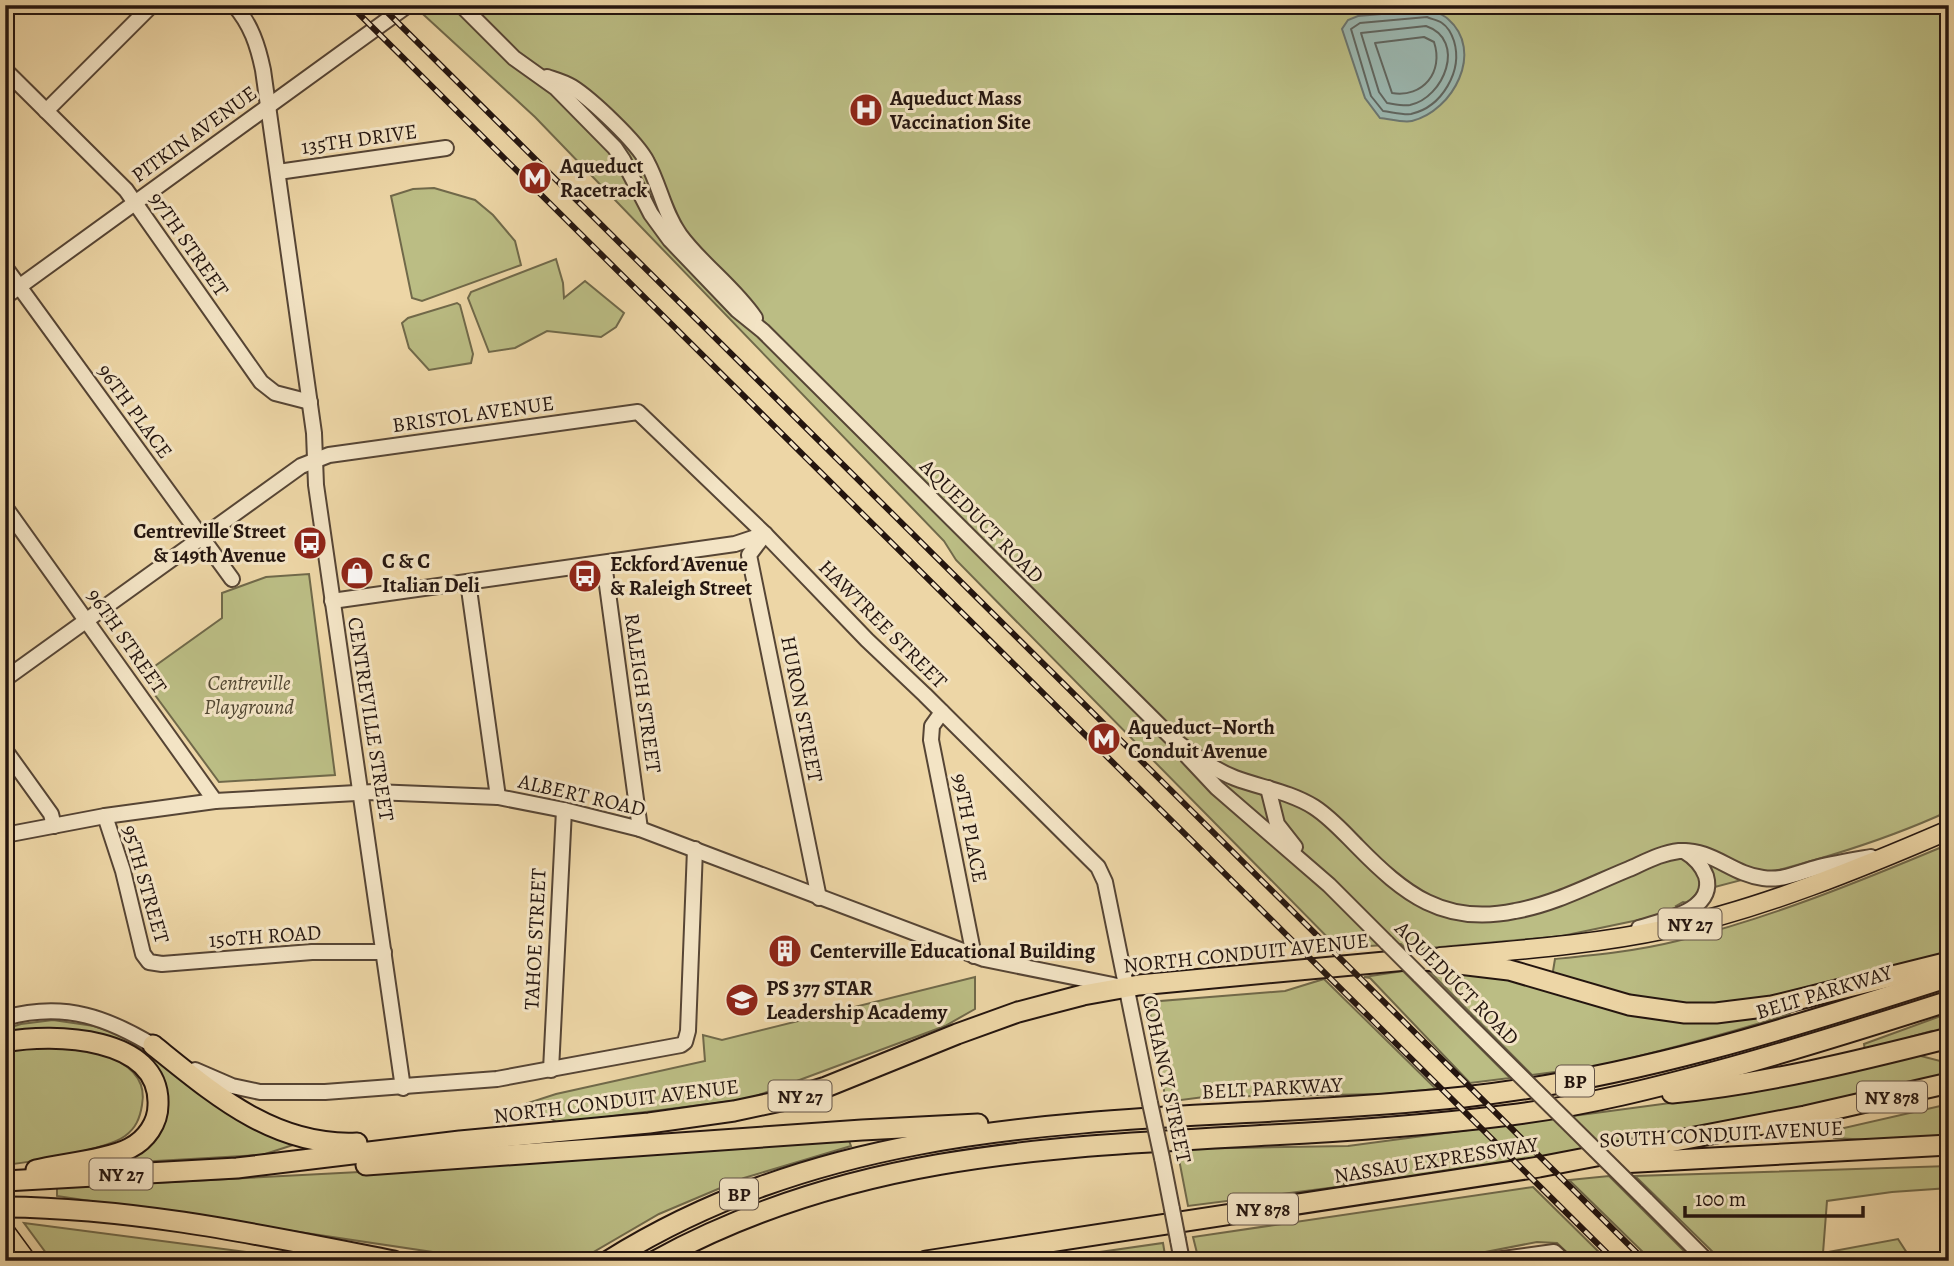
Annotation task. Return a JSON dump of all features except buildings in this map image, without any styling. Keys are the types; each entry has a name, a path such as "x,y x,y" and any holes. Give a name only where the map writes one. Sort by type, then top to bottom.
{"highway":[{"path":"1418,967 1499,967 1629,1005 1700,1013 1772,1006 1949,962"},
{"name":"NORTH CONDUIT AVENUE","path":"5,1179 237,1168 460,1141 659,1122 759,1107 826,1087 1018,1012 1126,986 1418,967"},
{"name":"BELT PARKWAY","path":"608,1261 703,1209 747,1191 812,1169 925,1142 1063,1123 1387,1104 1548,1086 1615,1073 1727,1044 1949,976"},
{"name":"BP","path":"655,1261 712,1231 761,1211 831,1188 891,1173 975,1157 1040,1149 1415,1125 1533,1112 1598,1101 1765,1058 1949,1001"},
{"path":"5,1042 33,1038 72,1039 125,1053 148,1071 157,1090 159,1103 149,1133 130,1149 5,1179"},
{"path":"1598,1101 1738,1084 1869,1058 1949,1038"},
{"path":"153,1045 240,1111 286,1133 336,1143 460,1141"},
{"name":"NASSAU EXPRESSWAY","path":"926,1261 1539,1167 1805,1116 1949,1083"},
{"path":"237,1168 319,1168 953,1124 1063,1123"},
{"name":"SOUTH CONDUIT AVENUE","path":"1539,1167 1919,1146 1949,1147"},
{"path":"680,1261 747,1229 891,1173"},
{"name":"NY 27","path":"5,1207 114,1213 196,1223 394,1261"}],"main road":[{"name":"NORTH CONDUIT AVENUE","path":"1418,967 1668,929 1732,911 1949,830"},
{"path":"9,1241 27,1261"}],"street":[{"path":"46,111 152,5"},
{"path":"234,5 246,18 255,40 268,106"},
{"name":"PITKIN AVENUE","path":"5,297 408,5"},
{"name":"AQUEDUCT ROAD","path":"460,5 514,58 556,88 615,148 651,214 670,240 737,310 763,331 1173,738 1217,788 1329,885 1387,943 1418,967 1465,1021 1707,1261"},
{"name":"97TH STREET","path":"5,70 126,190 261,382 275,393 310,402"},
{"name":"AQUEDUCT ROAD","path":"538,75 560,81 576,90 640,152 649,164 669,216 679,234 745,303 763,331"},
{"name":"CENTREVILLE STREET","path":"268,106 310,402 316,485 403,1088"},
{"name":"135TH DRIVE","path":"278,172 446,148"},
{"name":"96TH PLACE","path":"5,267 232,579"},
{"name":"BRISTOL AVENUE","path":"5,679 301,466 328,456 638,412"},
{"name":"HAWTREE STREET","path":"638,412 765,534 867,640 1098,867"},
{"name":"96TH STREET","path":"5,507 215,801"},
{"path":"332,601 735,544 765,534"},
{"name":"HURON STREET","path":"765,534 750,555 819,898"},
{"name":"RALEIGH STREET","path":"604,563 640,829"},
{"path":"468,582 498,797"},
{"name":"99TH PLACE","path":"942,712 932,726 931,740 974,956"},
{"name":"AQUEDUCT ROAD","path":"1173,738 1223,772 1292,795 1322,813 1388,877 1413,895 1446,909 1469,914 1502,914 1538,905 1658,856 1684,851 1704,853 1748,874 1772,879 1787,878 1816,867 1896,852"},
{"path":"5,750 51,814 54,826"},
{"path":"1268,788 1279,828 1329,885"},
{"name":"ALBERT ROAD","path":"5,835 105,816 215,801 360,793 498,797 640,829 974,956 1020,968 1126,986"},
{"name":"TAHOE STREET","path":"551,1070 564,810"},
{"name":"95TH STREET","path":"105,816 123,871 143,954 149,962"},
{"name":"NORTH CONDUIT AVENUE","path":"5,1018 46,1011 82,1014 118,1025 202,1075 232,1086 260,1092 306,1093 403,1088 497,1079 676,1047 685,1042 688,1031 695,849"},
{"path":"1603,941 1690,910 1699,904 1706,889 1706,877 1699,863 1684,851"},
{"name":"COHANCY STREET","path":"1098,867 1105,882 1182,1261"},
{"name":"150TH ROAD","path":"149,962 162,964 312,952 384,952"},
{"path":"1488,1261 1559,1256"}],"green space":[{"name":"Aqueduct Racetrack","path":"413,5 1943,5 1949,34 1949,811 1857,847 1699,891 1688,903 1683,902 1676,906 1679,910 1667,914 1562,936 1407,950 1401,944 1338,948 956,560 944,541 535,117"},
{"path":"434,188 475,200 493,215 515,241 521,265 422,301 412,298 391,196 413,189"},
{"path":"556,259 564,298 585,281 624,313 616,327 601,337 547,331 515,348 489,352 468,298 471,292"},
{"path":"457,303 460,305 473,354 471,363 429,370 409,348 402,323 408,318"},
{"name":"Centreville Playground","path":"309,574 335,775 219,782 141,676 222,618 222,593 266,577"},
{"path":"1949,844 1949,957 1825,988 1693,1009 1641,1002 1552,977 1555,959 1647,947 1712,932 1815,898"},
{"path":"1428,970 1478,970 1584,998 1781,1009 1790,1014 1596,1067 1568,1073 1562,1071 1532,1075"},
{"path":"1403,971 1510,1078 1470,1083 1370,978 1364,977"},
{"path":"975,977 975,1009 945,1026 748,1099 558,1123 528,1103 556,1094 705,1061 703,1035 722,1040"},
{"path":"1324,979 1436,1089 1384,1094 1204,1097 1166,1102 1148,1002 1285,991"},
{"path":"1949,1013 1949,1032 1935,1036 1932,1031 1910,1037 1910,1042 1865,1051 1864,1044"},
{"path":"53,1020 94,1026 121,1035 251,1125 293,1145 262,1155 121,1163 120,1158 162,1122 166,1090 157,1069 132,1048 5,1036 5,1029"},
{"path":"52,1043 97,1052 126,1066 136,1076 142,1089 139,1118 125,1136 102,1146 68,1155 5,1165 5,1048"},
{"path":"1917,1055 1940,1061 1949,1057 1949,1075 1784,1113 1568,1154 1371,1182 1343,1181 1344,1186 1188,1206 1177,1149 1348,1146 1700,1099"},
{"path":"1949,1104 1949,1138 1888,1141 1834,1138 1835,1130"},
{"path":"848,1138 851,1146 744,1178 659,1214 578,1261 493,1261 57,1196 57,1188 379,1171"},
{"path":"1949,1166 1949,1188 1827,1201 1823,1253 1898,1239 1909,1261 1722,1261 1635,1176"},
{"path":"1609,1176 1694,1261 1652,1261 1569,1180"},
{"path":"1533,1187 1608,1261 1576,1261 1557,1243 1537,1242 1439,1261 1199,1261 1193,1237"},
{"path":"24,1223 315,1261 52,1261"},
{"path":"1163,1243 1166,1261 1037,1261"}],"water":[{"path":"1429,10 1446,17 1459,32 1464,47 1464,63 1459,78 1451,93 1427,115 1412,121 1380,118 1365,98 1342,29 1348,20 1358,16"}],"railway":[{"path":"350,5 1615,1261"},
{"path":"380,5 1645,1261"}],"place":[{"name":"Aqueduct Mass Vaccination Site","path":"866,110"},
{"name":"Aqueduct Racetrack","path":"535,178"},
{"name":"Centreville Street & 149th Avenue","path":"310,543"},
{"name":"C & C Italian Deli","path":"357,573"},
{"name":"Eckford Avenue & Raleigh Street","path":"585,576"},
{"name":"Aqueduct–North Conduit Avenue","path":"1104,739"},
{"name":"Centerville Educational Building","path":"785,951"},
{"name":"PS 377 STAR Leadership Academy","path":"742,1000"}]}
